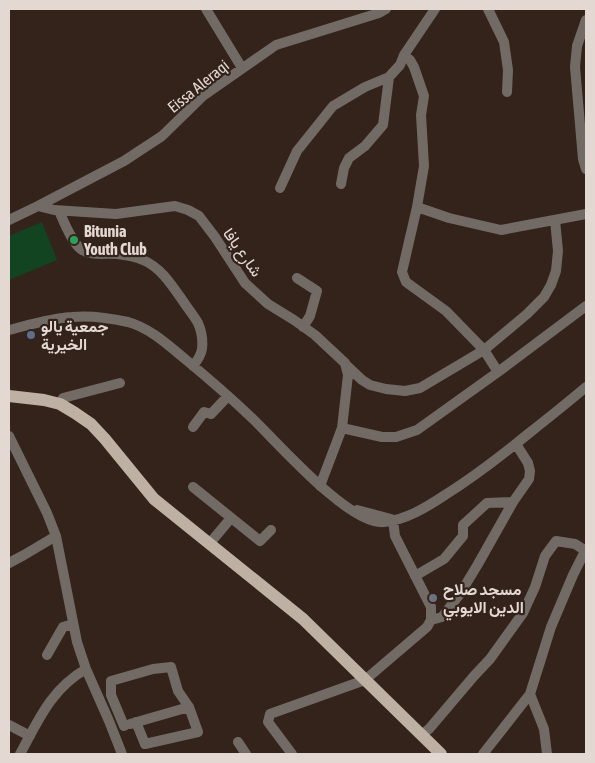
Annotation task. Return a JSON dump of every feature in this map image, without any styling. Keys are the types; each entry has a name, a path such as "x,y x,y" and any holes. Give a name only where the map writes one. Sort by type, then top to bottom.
{"main road":[{"path":"9,396 60,404 91,424 154,499 303,618 442,754"}],"street":[{"path":"206,9 242,68"},
{"name":"Eissa Aleraqi","path":"38,206 124,161 162,136 203,96 276,45 379,13 386,9"},
{"path":"280,188 297,151 332,106 365,87 389,77 400,65 404,55 435,9"},
{"path":"488,9 504,42 508,70 507,92"},
{"path":"586,20 576,46 575,67 582,160 586,169"},
{"path":"404,55 414,67 424,96 421,115 424,166 402,272 406,282 446,311 484,350 498,372"},
{"path":"341,184 344,168 349,158 365,146 383,125 389,77"},
{"path":"9,220 38,206"},
{"name":"شارع يافا","path":"38,206 59,211 116,214 175,206 193,212 199,216 215,237 245,284 268,304 317,337 362,380 370,385 405,391 420,388 484,350 544,297 556,271 558,251 556,220"},
{"path":"417,207 449,218 501,230 586,214"},
{"path":"59,211 72,238 83,250 133,256 150,263 160,271 197,322 200,330 202,350 193,366"},
{"path":"297,278 317,291 310,316 304,327"},
{"path":"342,428 382,437 396,437 417,430 586,306"},
{"path":"9,330 71,317 96,317 130,323 144,328 164,342 228,396 320,486 346,507 393,520 431,504 472,478 586,387"},
{"path":"320,486 342,428 348,375 345,364"},
{"path":"60,404 63,398 120,383"},
{"path":"193,427 204,412 212,414 228,396"},
{"path":"9,436 47,513 56,536 77,642 86,669 122,754"},
{"path":"431,620 442,617 460,594 513,502 529,479 528,463 516,444"},
{"path":"193,487 260,541 271,530"},
{"path":"415,576 444,559 463,536 463,525 487,503 513,502"},
{"path":"210,543 232,518"},
{"path":"292,754 268,722 270,714 365,680 427,627 431,620 431,607 395,536 393,520"},
{"path":"9,563 56,536"},
{"path":"421,735 429,729 490,659 518,621 535,587 545,556 556,541 575,544 586,550 551,627 530,694 483,754"},
{"path":"47,655 63,626 73,624"},
{"path":"124,726 111,695 111,681 153,668 171,667 178,691 188,707 198,732 145,744 136,722"},
{"path":"20,754 56,693 73,676 86,669"},
{"path":"530,694 544,729 547,754"},
{"path":"113,730 188,707"},
{"path":"9,725 30,736"},
{"path":"238,742 246,754"}],"green space":[{"path":"42,222 57,260 9,280 9,236"}],"place":[{"name":"Bitunia Youth Club","path":"74,240"},
{"name":"جمعية يالو الخيرية","path":"31,335"},
{"name":"مسجد صلاح الدين الايوبي","path":"433,598"}]}
